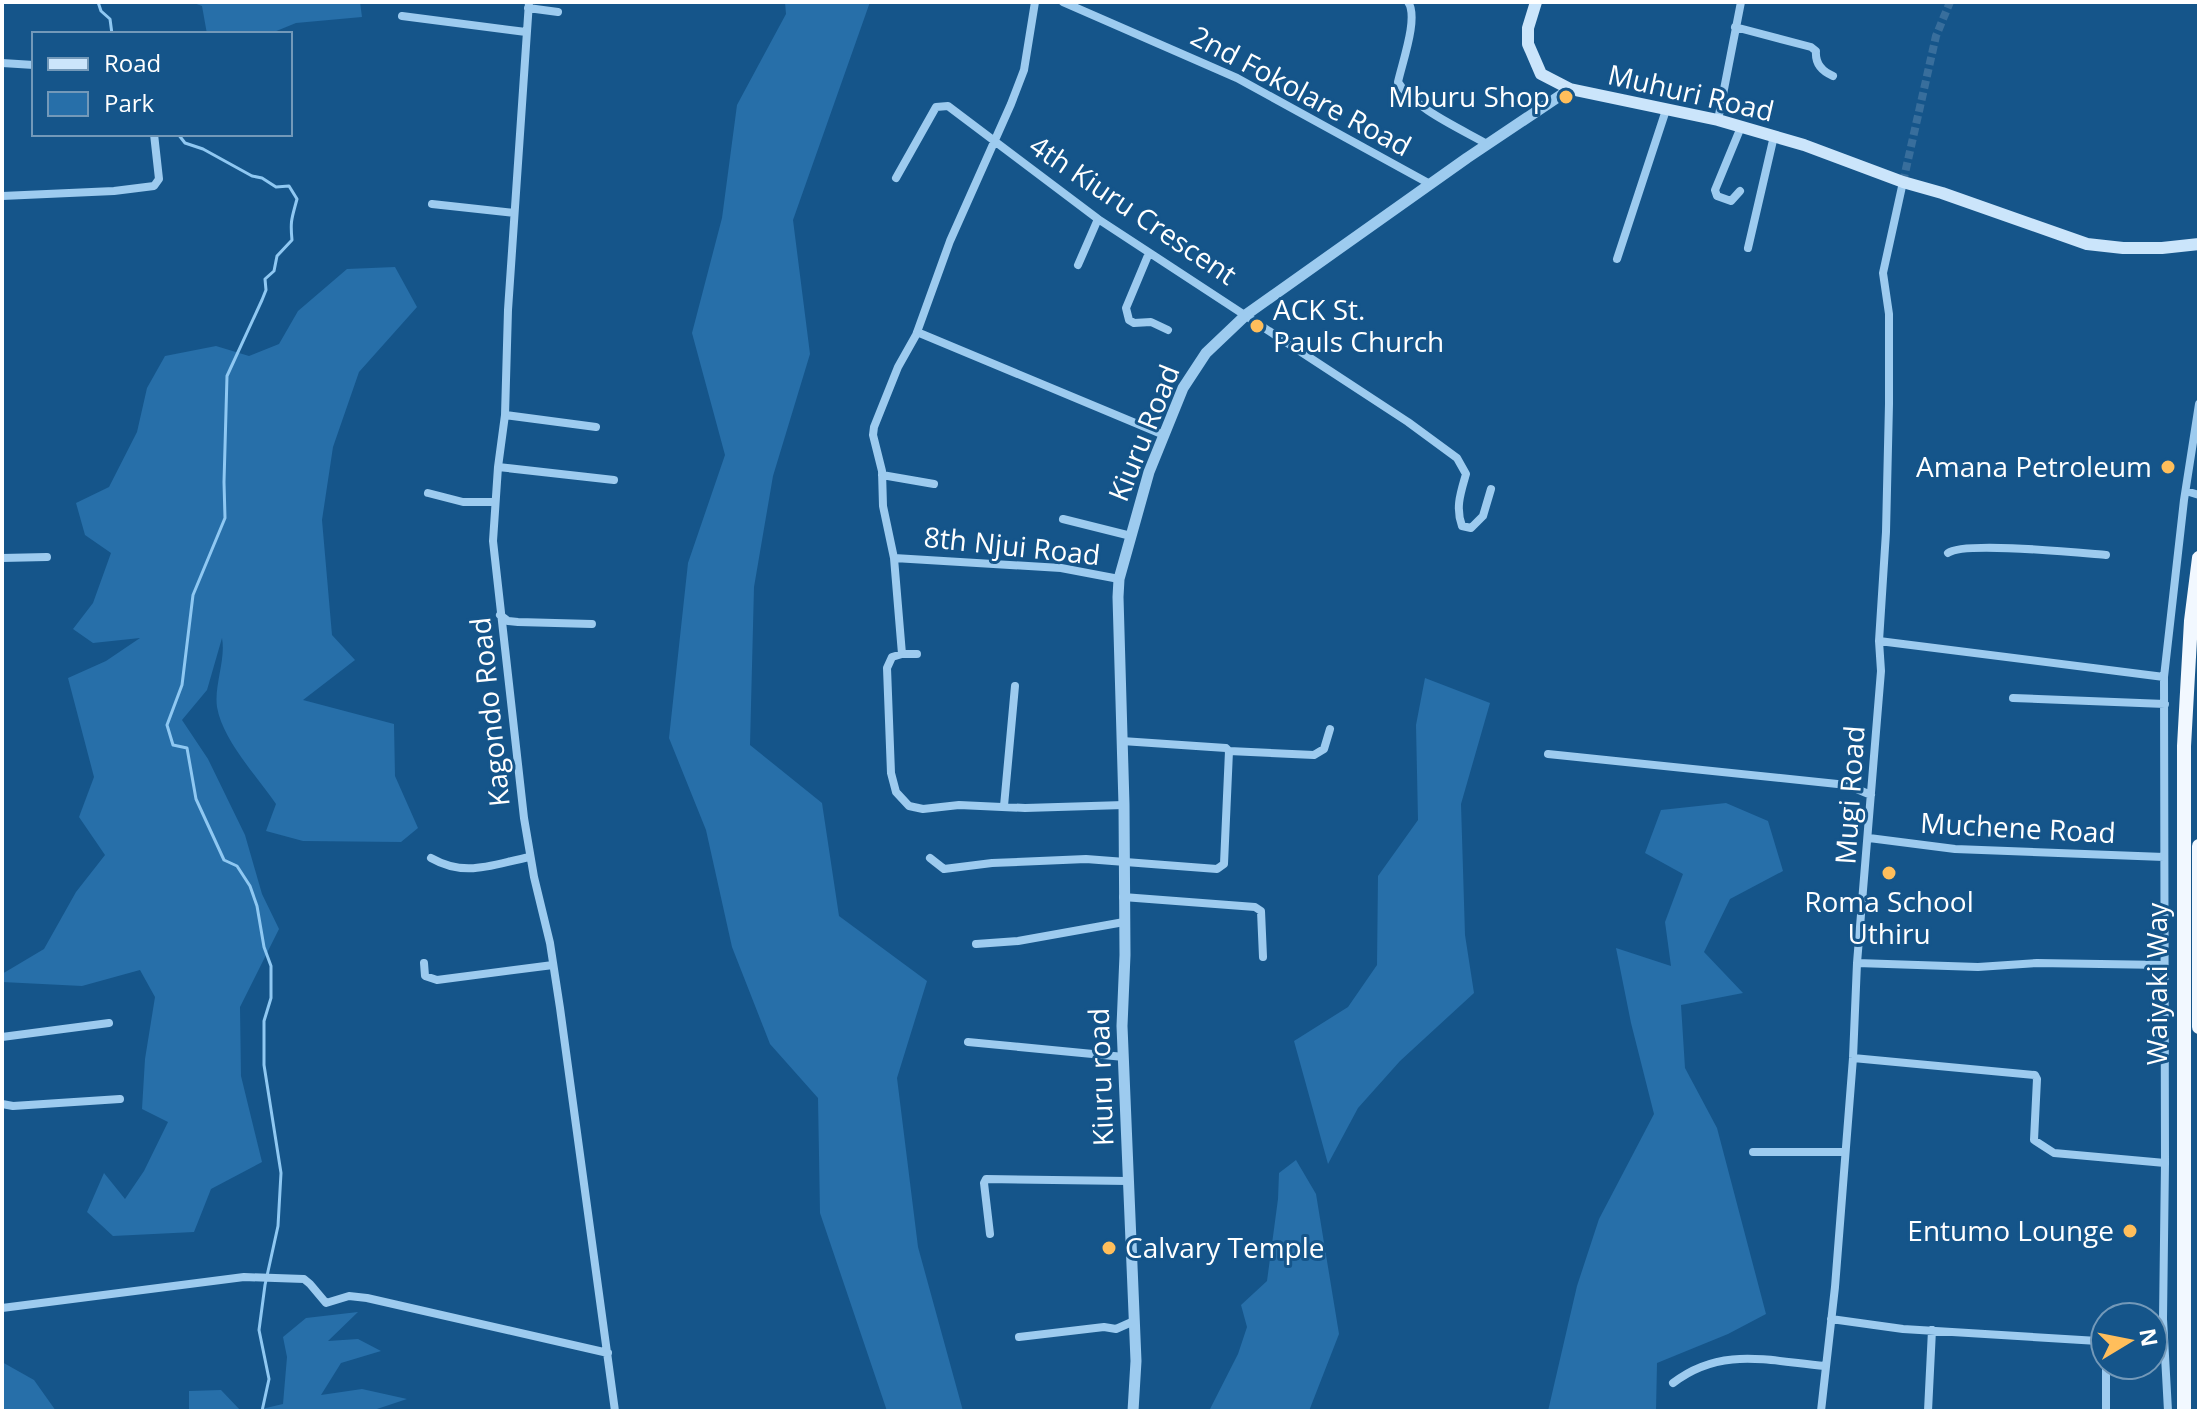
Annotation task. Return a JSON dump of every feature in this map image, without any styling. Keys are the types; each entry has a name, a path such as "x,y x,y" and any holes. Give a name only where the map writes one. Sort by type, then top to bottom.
{"highway":[{"name":"Waiyaki Way","path":"2184,1411 2184,746 2191,621 2199,558"},
{"name":"Waiyaki Way","path":"2199,846 2199,1027"}],"main road":[{"name":"Muhuri Road","path":"1536,2 1528,28 1528,44 1541,74 1570,89 1718,120 1774,136 2087,244 2123,248 2199,244"}],"street":[{"path":"902,654 897,558 883,506 882,475 874,427 898,367 917,332 950,241 1024,70 1035,2"},
{"name":"2nd Fokolare Road","path":"1063,2 1237,78 1430,184"},
{"path":"1408,2 1413,9 1413,20 1398,82 1403,91 1419,104 1487,144"},
{"path":"1718,120 1741,2"},
{"path":"528,5 558,12"},
{"name":"Kagondo Road","path":"528,5 505,415 493,541 530,857 553,965 615,1411"},
{"path":"402,16 526,32"},
{"path":"1735,27 1811,47 1816,51 1819,65 1833,76"},
{"path":"2,63 32,65"},
{"name":"Kiuru Road","path":"1122,741 1119,579 1149,472 1192,371 1206,353 1247,314 1570,89"},
{"name":"4th Kiuru Crescent","path":"896,178 936,107 948,106 1098,219 1247,314 1457,458 1466,474 1459,497 1458,516 1462,526 1471,528 1483,516 1491,489"},
{"path":"1617,259 1666,110"},
{"path":"1740,191 1731,201 1717,196 1715,190 1741,127"},
{"path":"2,196 154,186 159,179 154,136"},
{"path":"1748,248 1774,136"},
{"name":"Mugi Road","path":"1821,1411 1853,1058 1857,963 1881,671 1879,641 1889,404 1889,314 1883,273 1903,182"},
{"path":"432,204 514,213"},
{"path":"1078,265 1098,219"},
{"path":"1149,253 1126,308 1127,314 1134,323 1151,322 1168,330"},
{"path":"917,332 1164,435"},
{"path":"2168,1411 2163,1320 2164,677 2199,404"},
{"path":"505,415 596,427"},
{"path":"498,467 614,480"},
{"path":"882,475 934,484"},
{"path":"2186,491 2199,495"},
{"path":"428,493 463,502 495,502"},
{"path":"1063,519 1131,536"},
{"path":"1948,553 1955,548 1992,548 2106,555"},
{"path":"2,558 47,557"},
{"name":"8th Njui Road","path":"897,558 1061,568 1119,579"},
{"path":"500,615 508,621 518,622 592,624"},
{"path":"1879,641 2164,677"},
{"path":"917,654 892,657 887,668 891,773 894,787 909,806 923,809 959,805 1124,805"},
{"path":"1004,806 1015,686"},
{"path":"2013,698 2165,704"},
{"path":"1122,741 1314,755 1324,749 1330,729"},
{"name":"Kiuru road","path":"1122,741 1122,1026 1136,1361 1133,1411"},
{"path":"930,858 944,869 992,863 1086,859 1217,869 1224,864 1229,751"},
{"path":"1548,754 1847,785 1871,795"},
{"name":"Muchene Road","path":"1869,838 1955,849 2164,857"},
{"path":"431,858 452,868 467,870 530,857"},
{"path":"1123,897 1255,907 1261,911 1263,957"},
{"path":"976,944 1018,941 1124,922"},
{"path":"424,963 425,976 437,980 553,965"},
{"path":"1857,963 1978,967 2047,963 2164,965"},
{"path":"2,1037 109,1023"},
{"path":"968,1042 1124,1057"},
{"path":"1853,1058 2035,1075 2034,1140 2045,1149 2054,1153 2165,1163"},
{"path":"2,1104 24,1106 120,1099"},
{"path":"1753,1152 1844,1152"},
{"path":"990,1234 986,1179 1128,1181"},
{"path":"2,1308 244,1277 304,1279 326,1303 349,1296 367,1298 608,1353"},
{"path":"1831,1319 1932,1330 2089,1340"},
{"path":"1019,1337 1104,1327 1116,1329 1134,1321"},
{"path":"1928,1411 1932,1330"},
{"path":"1673,1383 1708,1362 1741,1358 1825,1366"},
{"path":"2106,1381 2106,1411"}],"green space":[{"path":"191,2 360,2 362,17 296,23 274,32 207,32 202,6"},
{"path":"785,2 870,2 793,220 810,354 773,476 754,587 750,745 822,803 839,916 927,981 897,1078 918,1247 963,1411 887,1411 820,1213 818,1098 770,1044 732,947 706,830 669,738 688,563 725,455 692,333 722,218 737,105 786,14"},
{"path":"395,267 417,307 359,372 333,447 322,520 332,635 355,660 303,700 394,724 395,776 418,828 401,842 303,841 266,831 276,804 233,745 217,707 222,638 207,690 182,720 208,759 245,835 262,894 279,929 240,1007 241,1076 262,1162 211,1189 194,1232 113,1236 87,1212 104,1173 125,1199 144,1171 168,1122 142,1109 145,1059 155,997 140,970 82,986 2,982 2,974 44,949 76,892 105,855 79,817 94,777 68,678 106,661 140,638 93,643 73,629 93,603 111,553 85,535 76,503 109,487 137,432 147,388 165,356 216,346 249,356 279,344 298,311 347,269"},
{"path":"1425,678 1490,703 1461,804 1465,935 1474,993 1400,1061 1358,1108 1328,1164 1294,1041 1348,1007 1377,965 1378,876 1418,820 1416,725"},
{"path":"1726,803 1768,821 1783,871 1730,899 1704,952 1743,993 1681,1005 1685,1068 1717,1128 1766,1314 1728,1334 1657,1363 1656,1411 1548,1411 1577,1286 1599,1219 1654,1114 1616,948 1671,966 1665,922 1683,874 1645,853 1661,810"},
{"path":"1296,1160 1316,1194 1339,1334 1309,1411 1209,1411 1238,1354 1247,1327 1241,1305 1267,1281 1279,1173"},
{"path":"358,1312 328,1341 358,1339 381,1351 341,1363 321,1395 362,1389 407,1399 371,1411 253,1411 283,1404 287,1357 283,1337 306,1318"},
{"path":"2,1362 34,1380 56,1411 2,1411"},
{"path":"221,1390 241,1411 189,1411 189,1391"}],"waterway":[{"path":"98,2 101,11 110,19 112,32"},
{"path":"180,136 185,143 203,149 276,187 289,186 297,199 292,219 292,240 277,256 274,271 265,279 266,290 227,376 225,518 193,595 182,685 167,725 173,745 187,748 196,799 224,860 237,866 250,886 271,966 271,998 264,1021 264,1065 281,1173 278,1226 259,1330 269,1379 262,1411"}],"tunnel":[{"path":"1903,182 1936,36 1950,2"}],"place":[{"name":"Mburu Shop","path":"1566,97"},
{"name":"ACK St. Pauls Church","path":"1257,326"},
{"name":"Amana Petroleum","path":"2168,467"},
{"name":"Roma School Uthiru","path":"1889,873"},
{"name":"Entumo Lounge","path":"2130,1231"},
{"name":"Calvary Temple","path":"1109,1248"}]}
